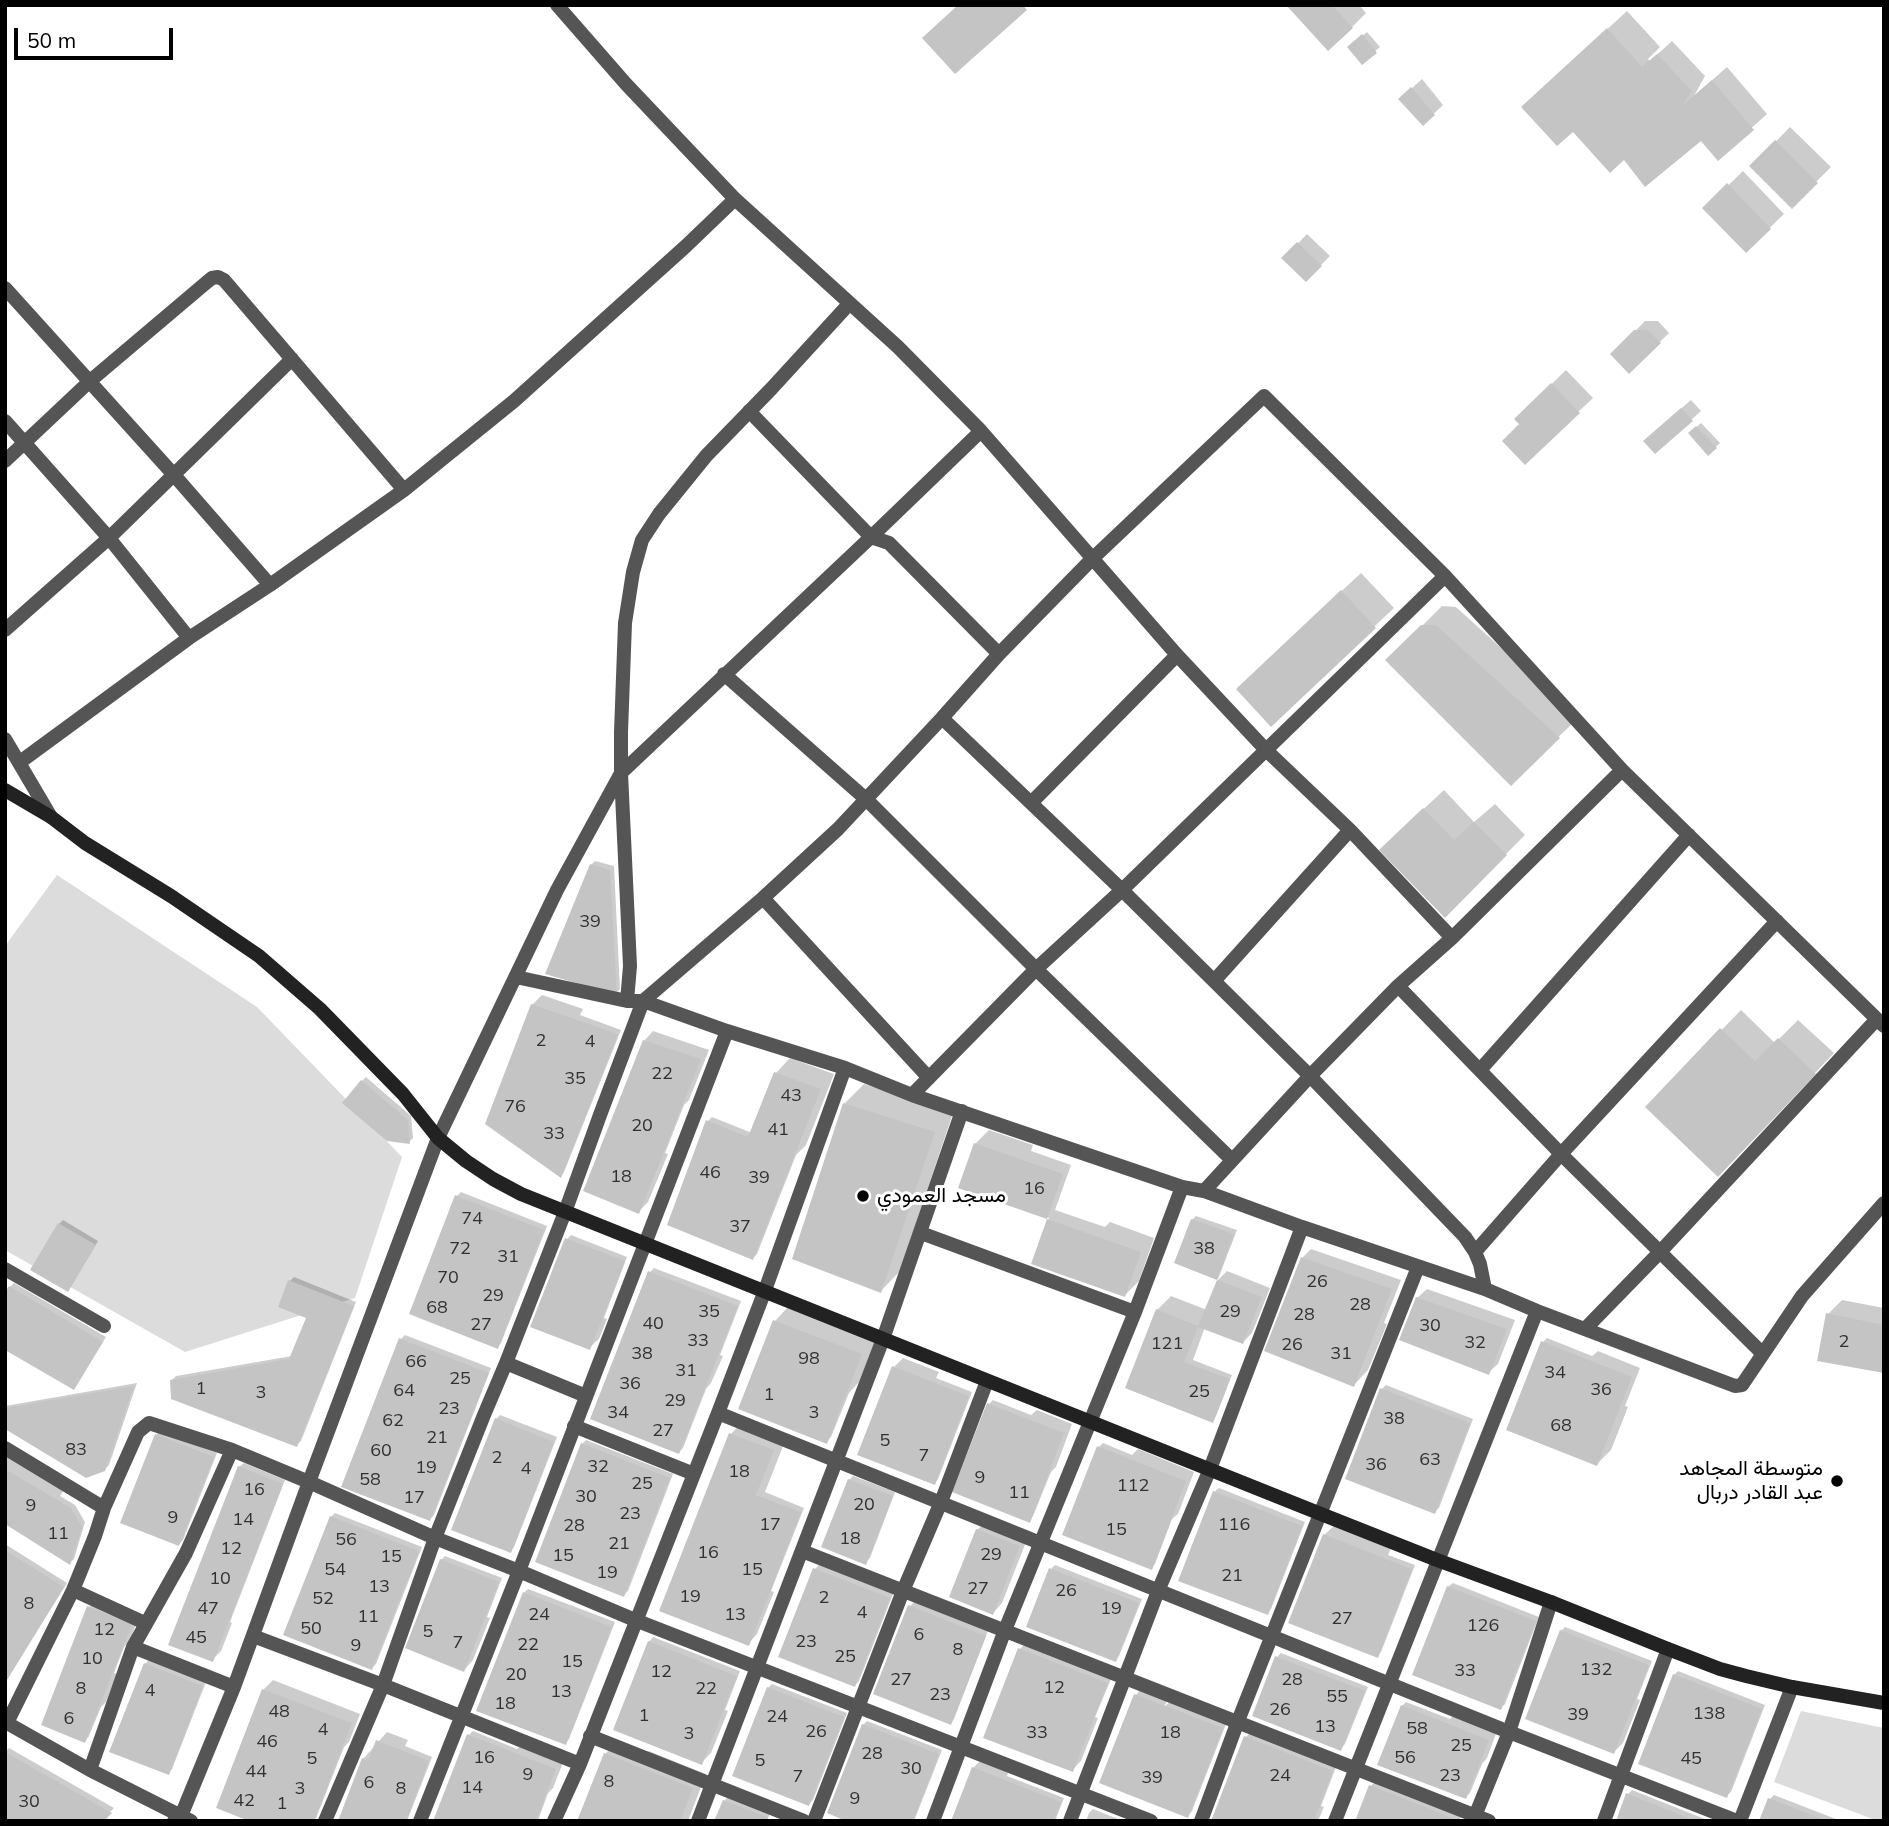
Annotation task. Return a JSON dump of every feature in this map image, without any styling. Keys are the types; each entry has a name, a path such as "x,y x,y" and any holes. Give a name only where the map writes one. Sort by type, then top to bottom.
{"main road":[{"path":"5,790 51,817 85,843 171,896 258,956 320,1009 403,1094 438,1138 493,1180 521,1194 764,1293 1668,1650 1720,1669 1792,1687 1884,1703"}],"street":[{"path":"557,5 735,199 898,347 981,431 1177,655 1266,750 1350,830 1452,938"},
{"path":"20,762 189,638 404,490 524,392 735,199"},
{"path":"5,461 90,381 207,282 218,277 224,280 404,490"},
{"path":"5,288 270,584"},
{"path":"627,1001 630,966 621,773 625,623 642,540 659,514 706,456 849,304"},
{"path":"5,630 109,538 292,359"},
{"path":"325,1821 383,1685 435,1538 565,1212 643,1001 764,898 867,800 999,654 1091,559 1264,396 1446,576 1622,770 1880,1022 1585,1329"},
{"path":"749,411 871,537 889,542 999,654"},
{"path":"5,421 109,538 189,638"},
{"path":"981,431 621,773 557,890 438,1138 309,1482 234,1687 182,1819 6,1724 72,1590 138,1432 149,1423 232,1450 309,1482 435,1538 635,1620 1151,1821"},
{"path":"912,1095 1036,969 1122,890 1446,576"},
{"path":"1031,803 1177,655"},
{"path":"724,674 867,800 1231,1160"},
{"path":"942,718 1122,890 1310,1076 1465,1237 1475,1252 1485,1289"},
{"path":"5,739 51,817"},
{"path":"1204,1191 1398,986 1452,938 1622,770"},
{"path":"1214,981 1350,830"},
{"path":"1480,1070 1689,835"},
{"path":"764,898 929,1078"},
{"path":"1475,1252 1561,1154 1777,921"},
{"path":"516,977 627,1001 643,1001 845,1068 912,1095 1182,1187 1204,1191 1485,1289 1735,1386 1742,1385 1802,1296 1884,1203"},
{"path":"1398,986 1561,1154 1762,1353"},
{"path":"420,1821 727,1031"},
{"path":"554,1821 580,1764 718,1413 845,1068"},
{"path":"698,1821 883,1339 962,1111"},
{"path":"933,1821 1005,1630 1135,1312 1182,1187"},
{"path":"1070,1821 1158,1591 1210,1469 1302,1227"},
{"path":"921,1233 1135,1312"},
{"path":"1201,1821 1418,1267"},
{"path":"5,1269 104,1326"},
{"path":"1335,1821 1537,1311"},
{"path":"506,1363 586,1396"},
{"path":"814,1821 903,1591 941,1502 986,1381"},
{"path":"718,1413 1509,1732 1738,1821 1792,1687"},
{"path":"575,1426 694,1474"},
{"path":"5,1448 104,1508"},
{"path":"90,1770 133,1647 186,1553 232,1450"},
{"path":"802,1551 1238,1721 1479,1819 1551,1602"},
{"path":"72,1590 145,1623"},
{"path":"253,1636 580,1764"},
{"path":"133,1647 234,1687"},
{"path":"1604,1821 1668,1650"},
{"path":"590,1735 804,1821"}],"shaded area":[{"path":"57,875 257,1007 402,1157 355,1298 185,1352 5,1250 5,946"},
{"path":"1801,1711 1884,1728 1884,1821 1774,1782"}],"building":[{"path":"958,5 1023,5 1027,10 955,74 922,38"},
{"path":"1286,5 1332,5 1353,28 1328,51"},
{"path":"1607,28 1642,67 1657,54 1692,91 1683,105 1712,80 1754,130 1718,161 1701,141 1645,187 1624,160 1610,173 1573,132 1557,146 1521,107"},
{"path":"1362,34 1377,53 1362,65 1347,47"},
{"path":"1411,87 1435,115 1423,126 1398,99"},
{"path":"1775,140 1818,183 1792,209 1749,166"},
{"path":"1727,183 1771,229 1746,253 1702,208"},
{"path":"1297,242 1322,266 1306,282 1281,258"},
{"path":"1634,330 1648,330 1661,343 1629,374 1610,354"},
{"path":"1551,383 1580,413 1525,465 1502,441 1519,424 1514,419"},
{"path":"1681,408 1693,421 1655,454 1643,441"},
{"path":"1696,426 1717,448 1708,456 1688,433"},
{"path":"1341,590 1376,628 1271,727 1236,689"},
{"path":"1421,625 1436,625 1560,738 1511,786 1385,660"},
{"path":"1423,808 1454,840 1474,822 1507,855 1445,918 1379,850"},
{"path":"590,864 610,870 617,995 545,974"},
{"path":"531,1004 618,1034 561,1178 485,1124"},
{"path":"1720,1028 1755,1061 1778,1038 1816,1074 1718,1177 1645,1107"},
{"path":"643,1040 701,1059 639,1214 583,1191"},
{"path":"774,1072 821,1089 753,1260 667,1225 706,1120 748,1137"},
{"path":"361,1080 408,1120 410,1144 387,1141 342,1103"},
{"name":"مسجد العمودي","path":"843,1103 935,1132 881,1293 792,1259"},
{"path":"974,1143 1063,1174 1047,1219 958,1188"},
{"path":"455,1195 544,1230 498,1349 409,1314"},
{"path":"1047,1219 1141,1252 1125,1297 1031,1264"},
{"path":"1191,1219 1234,1234 1217,1280 1174,1263"},
{"path":"58,1223 96,1245 68,1292 30,1270"},
{"path":"565,1238 625,1261 590,1350 530,1327"},
{"path":"1301,1257 1392,1289 1354,1387 1264,1351"},
{"path":"648,1271 738,1306 679,1454 590,1419"},
{"path":"288,1280 354,1306 297,1447 171,1399 170,1380 289,1359 306,1318 278,1307"},
{"path":"1217,1280 1262,1297 1243,1344 1198,1327 1184,1362 1230,1379 1213,1423 1125,1388 1156,1309 1198,1326"},
{"path":"9,1286 103,1342 74,1390 5,1350 5,1292"},
{"path":"1416,1297 1507,1329 1489,1375 1399,1340"},
{"path":"1826,1313 1884,1325 1884,1373 1817,1361"},
{"path":"773,1320 862,1354 827,1444 738,1409"},
{"path":"399,1338 489,1373 430,1521 341,1487"},
{"path":"1541,1341 1632,1377 1597,1466 1506,1430"},
{"path":"892,1366 969,1396 935,1485 857,1455"},
{"path":"134,1386 105,1471 86,1478 5,1429 5,1408"},
{"path":"1380,1388 1470,1423 1435,1514 1345,1479"},
{"path":"987,1403 1064,1433 1030,1523 952,1492"},
{"path":"495,1418 554,1442 511,1553 451,1530"},
{"path":"729,1433 774,1450 756,1495 801,1512 749,1646 659,1611"},
{"path":"155,1434 214,1457 179,1546 120,1523"},
{"path":"581,1443 670,1478 624,1597 535,1562"},
{"path":"1097,1446 1186,1481 1152,1570 1062,1535"},
{"path":"238,1466 283,1484 213,1662 168,1645"},
{"path":"5,1469 71,1508 82,1527 70,1565 5,1524"},
{"path":"848,1479 893,1496 866,1565 821,1547"},
{"path":"1213,1491 1302,1526 1268,1615 1178,1581"},
{"path":"330,1516 419,1551 372,1670 283,1635"},
{"path":"976,1529 1020,1546 993,1615 949,1597"},
{"path":"1323,1534 1412,1569 1378,1658 1288,1623"},
{"path":"5,1550 64,1587 5,1683"},
{"path":"440,1559 499,1582 464,1672 405,1648"},
{"path":"813,1568 890,1598 855,1687 778,1657"},
{"path":"1049,1568 1139,1603 1116,1662 1026,1627"},
{"path":"1447,1586 1536,1621 1501,1710 1412,1675"},
{"path":"523,1592 612,1627 566,1745 476,1711"},
{"path":"908,1605 986,1636 951,1725 873,1694"},
{"path":"87,1606 132,1624 85,1743 41,1725"},
{"path":"1560,1630 1649,1665 1614,1754 1525,1719"},
{"path":"648,1641 737,1676 702,1765 613,1730"},
{"path":"1018,1648 1108,1683 1073,1772 983,1738"},
{"path":"1275,1656 1365,1691 1341,1751 1252,1716"},
{"path":"144,1663 203,1686 169,1775 109,1752"},
{"path":"1673,1674 1762,1709 1727,1798 1638,1764"},
{"path":"767,1687 844,1717 809,1806 732,1776"},
{"path":"262,1689 352,1723 314,1821 249,1821 216,1808"},
{"path":"1134,1694 1223,1728 1188,1818 1099,1783"},
{"path":"1401,1705 1489,1740 1466,1799 1377,1765"},
{"path":"862,1724 939,1754 913,1821 846,1821 827,1813"},
{"path":"467,1734 556,1769 536,1821 433,1821"},
{"path":"1244,1736 1333,1771 1314,1821 1211,1821"},
{"path":"376,1740 429,1761 406,1821 338,1821 362,1758 368,1761"},
{"path":"5,1752 112,1813 104,1821 5,1821"},
{"path":"604,1753 693,1788 680,1821 577,1821"},
{"path":"972,1767 1061,1802 1054,1821 951,1821"},
{"path":"1369,1785 1428,1808 1459,1821 1355,1821"},
{"path":"1626,1793 1696,1821 1616,1821"},
{"path":"1768,1798 1828,1821 1759,1821"},
{"path":"723,1800 767,1817 766,1821 714,1821"}],"place":[{"name":"مسجد العمودي","path":"863,1196"},
{"name":"متوسطة المجاهد عبد القادر دربال","path":"1837,1481"}]}
